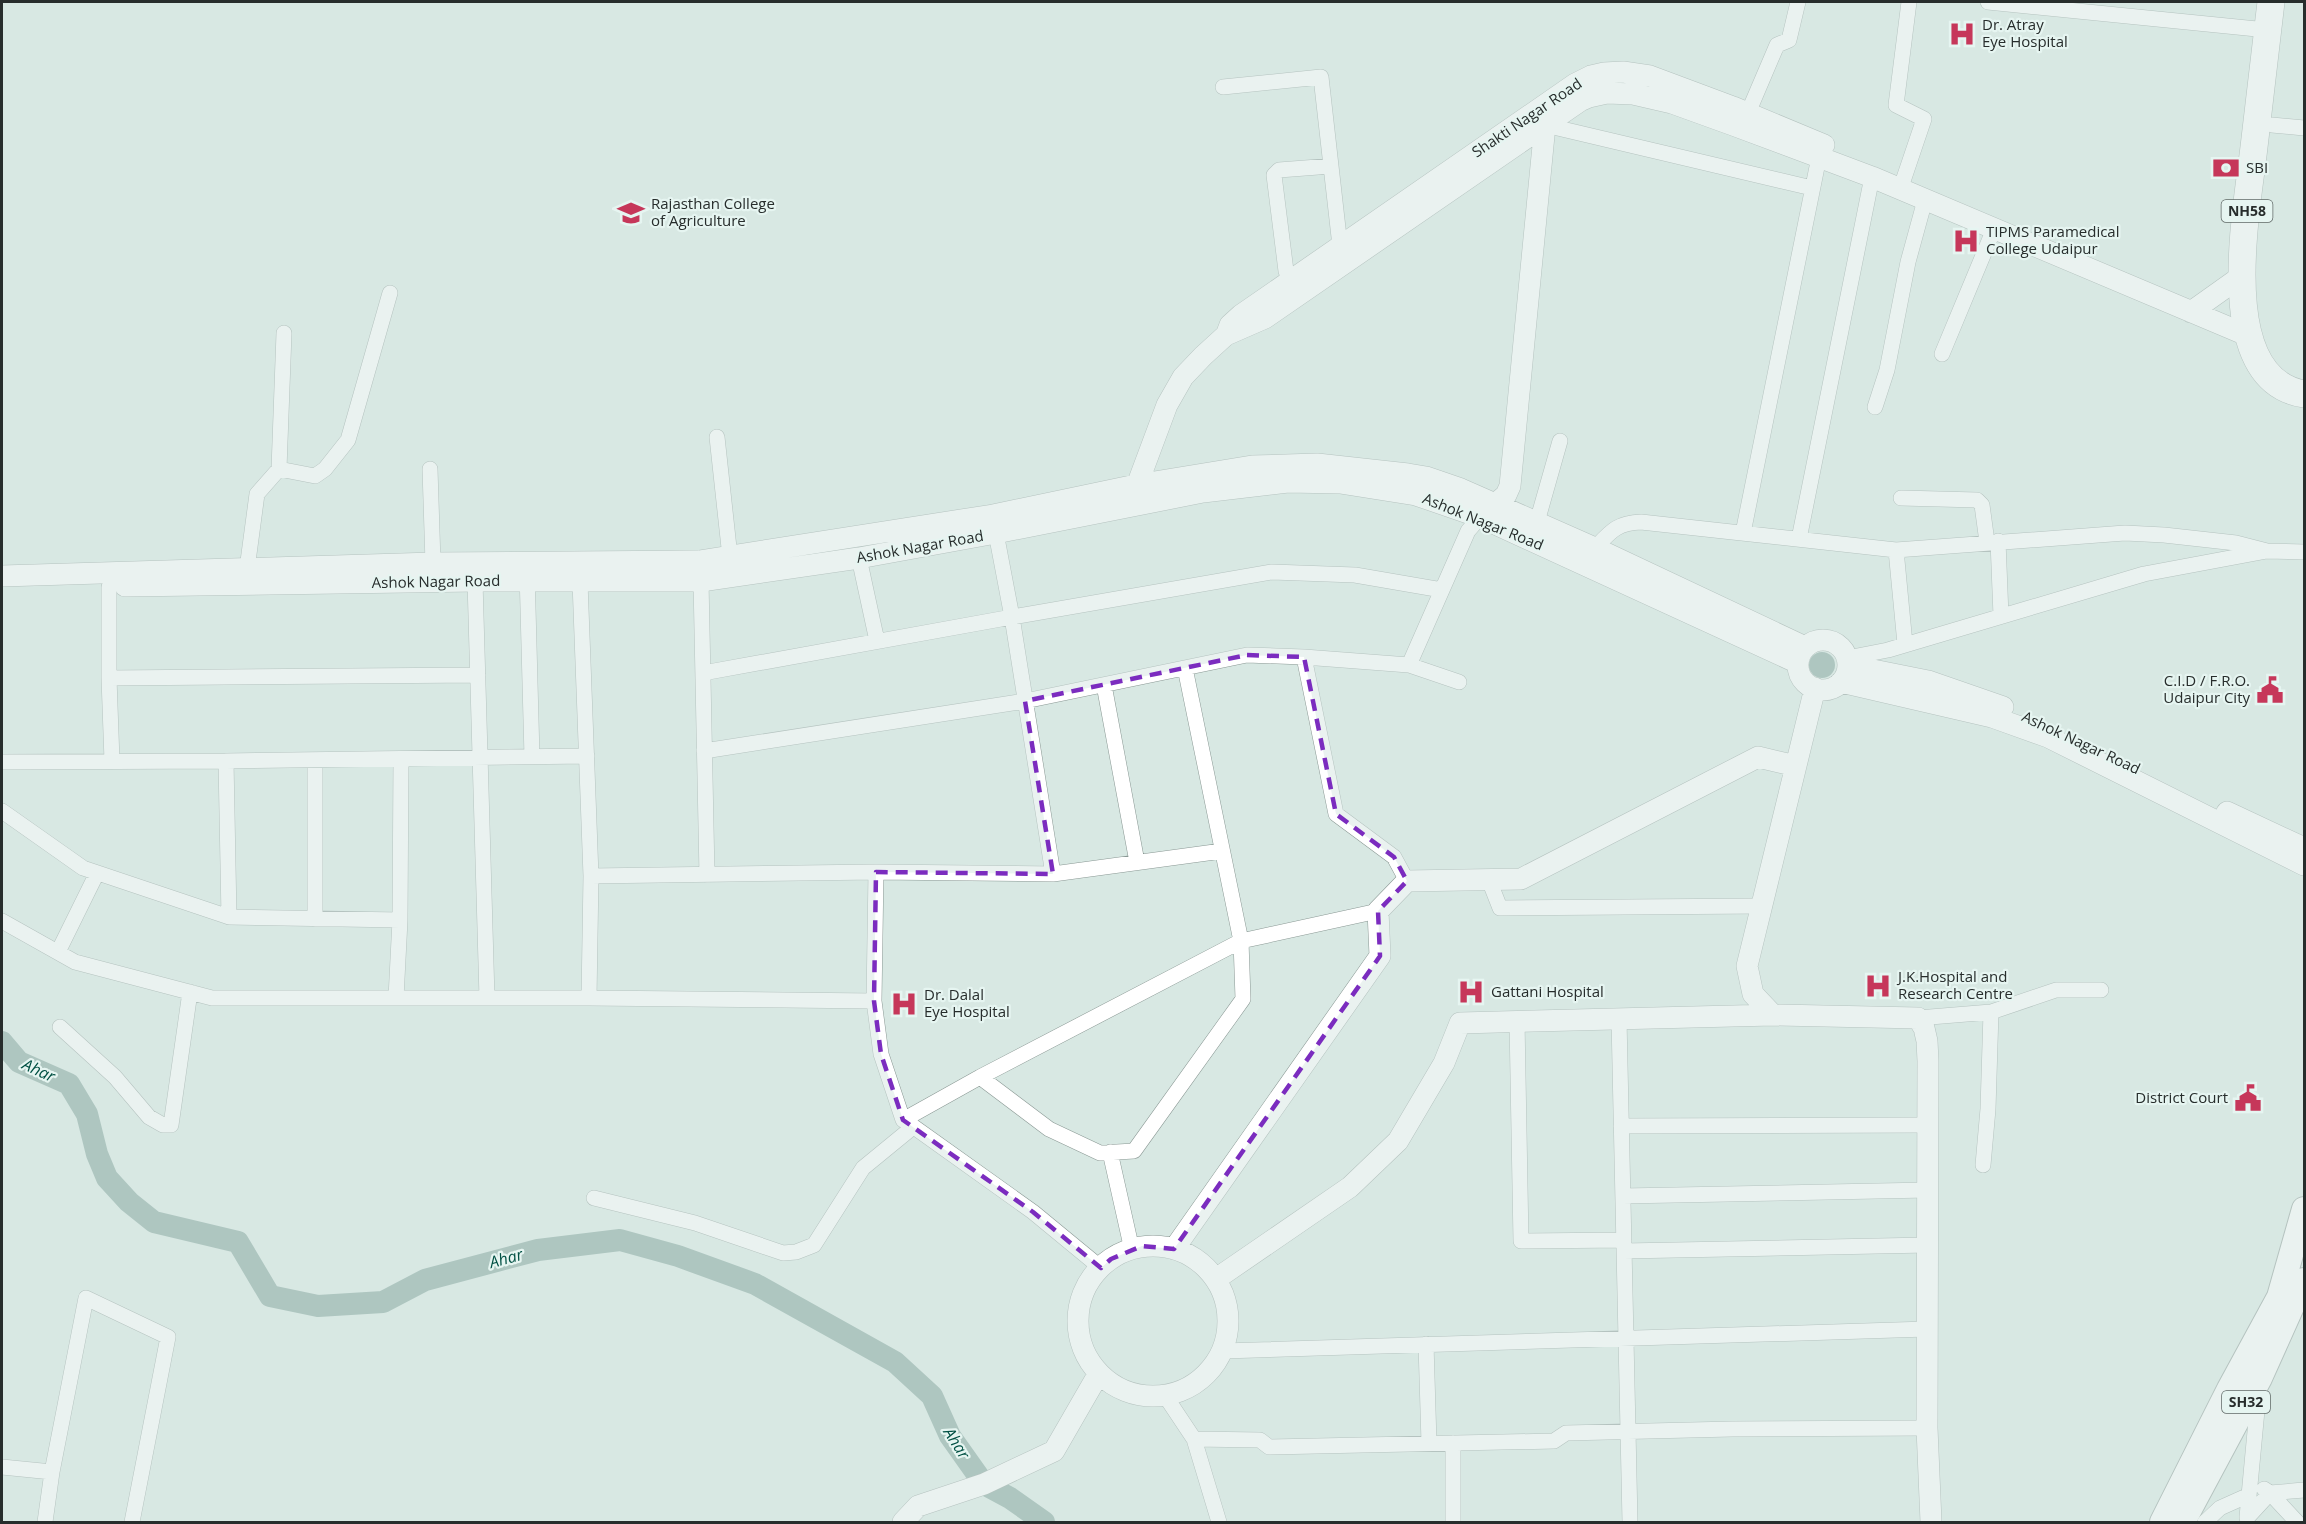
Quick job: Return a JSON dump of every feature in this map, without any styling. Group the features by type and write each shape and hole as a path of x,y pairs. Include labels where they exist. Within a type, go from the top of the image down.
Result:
{"highway":[{"name":"NH58","path":"2271,2 2245,232 2244,302 2249,336 2260,365 2266,373 2285,388 2304,394"},
{"name":"NH58","path":"2285,2 2258,256 2260,312 2265,337 2274,356 2288,370 2304,377"}],"main road":[{"path":"2162,1522 2252,1369 2278,1297 2304,1209"},
{"name":"SH32","path":"2183,1522 2252,1369 2304,1280"}],"street":[{"path":"1748,113 1776,45 1789,40 1798,2"},
{"path":"1897,189 1924,119 1896,105 1909,2"},
{"path":"1988,2 2267,30"},
{"name":"Shakti Nagar Road","path":"1295,287 1537,124 1583,79 1596,74 1623,72 1650,76 1748,113 1876,167 1897,189"},
{"path":"1223,87 1321,77 1340,246"},
{"name":"Shakti Nagar Road","path":"1133,496 1167,405 1176,389 1192,367 1226,335 1265,318 1340,246 1537,124 1589,97 1608,93 1633,94 1682,107 1872,177 2249,336"},
{"path":"1409,665 1468,531 1508,492 1510,486 1541,169 1537,124 1812,188"},
{"path":"2272,125 2304,128"},
{"path":"1743,533 1819,157"},
{"path":"1295,287 1285,267 1274,175 1279,170 1331,166"},
{"path":"1799,539 1872,177"},
{"path":"1875,407 1887,370 1908,262 1925,200"},
{"path":"1942,354 1994,230"},
{"path":"2191,312 2243,274"},
{"path":"279,469 315,476 325,469 348,440 390,293"},
{"path":"247,569 257,494 279,469 284,333"},
{"path":"717,437 730,557"},
{"path":"1537,522 1560,441"},
{"path":"2,576 433,563 527,572 699,561 993,515 1133,496 1252,466 1317,464 1426,477 1496,503 1595,548 1801,655"},
{"path":"430,470 433,563"},
{"name":"Ashok Nagar Road","path":"2,590 475,581 527,572 580,582 701,580 859,558 996,533 1133,496 1250,485 1313,482 1363,485 1433,499 1801,655"},
{"path":"1901,498 1977,500 1980,502 1992,542 2001,616"},
{"path":"1595,548 1613,528 1628,522 1641,522 1896,550 2125,533 2236,543 2267,551"},
{"path":"996,533 1012,617 1053,874"},
{"path":"1896,550 1905,644"},
{"path":"1845,668 1843,651 1829,641 1821,640 1801,655 1798,669 1804,681 1815,688 1833,687 1845,668 1905,644 2144,574 2267,551 2304,552"},
{"path":"859,558 877,641"},
{"path":"527,572 531,757"},
{"path":"703,673 1272,572 1354,575 1442,590"},
{"path":"701,580 707,875"},
{"path":"475,581 487,998"},
{"path":"580,582 591,876 589,998"},
{"path":"109,587 112,761"},
{"path":"704,751 1025,701 1247,655 1409,665 1460,682"},
{"path":"1304,657 1336,814 1394,857 1407,881"},
{"path":"980,1077 1049,1129 1100,1153 1134,1151 1243,999 1241,941 1185,668"},
{"path":"1845,668 2048,737 2304,866"},
{"name":"Ashok Nagar Road","path":"1845,668 1928,681 2032,718 2199,800 2304,848"},
{"path":"109,678 478,675"},
{"path":"1104,685 1137,862"},
{"path":"1773,1015 1753,994 1748,966 1815,688"},
{"path":"2,762 315,761 587,756"},
{"path":"594,1198 695,1223 783,1253 796,1252 814,1245 863,1168 908,1124 980,1077 1241,941 1378,911 1407,881 1521,879 1758,757 1796,766"},
{"path":"396,998 400,920 401,760"},
{"path":"226,761 229,917"},
{"path":"315,761 315,919"},
{"path":"2,811 83,868 229,917 400,920"},
{"path":"591,876 876,872 1053,874 1222,851"},
{"path":"876,872 874,1001 881,1054 908,1124 1033,1212 1101,1268"},
{"path":"58,952 97,873"},
{"path":"1489,880 1500,908 1762,906"},
{"path":"1174,1249 1380,956 1378,911"},
{"path":"2,921 75,962 212,998 874,1001"},
{"path":"1216,1279 1350,1187 1398,1141 1444,1063 1460,1023 1773,1015 1918,1018 1991,1012 2056,990 2100,990"},
{"path":"60,1027 115,1077 149,1117 163,1125 171,1125 189,992"},
{"path":"1983,1165 1988,1109 1991,1012"},
{"path":"1918,1018 1924,1028 1927,1041 1927,1428 1931,1522"},
{"path":"1619,1019 1630,1522"},
{"path":"1517,1021 1521,1241 1624,1245 1928,1245"},
{"path":"1621,1126 1927,1125"},
{"path":"1110,1152 1132,1250"},
{"path":"1623,1196 1928,1190"},
{"path":"1142,1246 1168,1247 1193,1257 1216,1279 1227,1303 1229,1325 1223,1351 1200,1380 1177,1393 1137,1395 1112,1384 1099,1373 1084,1352 1078,1322 1082,1296 1092,1277 1101,1268 1111,1259 1132,1250 1142,1246"},
{"path":"45,1522 52,1472 86,1298 168,1337 132,1522"},
{"path":"1223,1351 1927,1329"},
{"path":"1426,1344 1429,1443"},
{"path":"2247,1520 2250,1488 2252,1369"},
{"path":"903,1522 918,1506 984,1484 1054,1451 1099,1373"},
{"path":"1164,1395 1194,1439 1219,1522"},
{"path":"1194,1439 1260,1440 1269,1447 1554,1441 1566,1433 1927,1428"},
{"path":"1453,1443 1453,1522"},
{"path":"2,1467 52,1472"},
{"path":"2205,1522 2220,1508 2250,1488 2270,1493 2304,1490"},
{"path":"2247,1520 2270,1493"},
{"path":"2270,1493 2297,1522"}],"highlighted area":[{"path":"1247,655 1304,657 1336,814 1394,857 1407,881 1378,911 1380,956 1174,1249 1142,1246 1111,1259 1101,1268 1033,1212 903,1120 881,1054 874,1001 876,872 1053,874 1025,701"}],"shaded area":[{"path":"1822,652 1831,656 1835,665 1831,674 1822,678 1813,674 1809,665 1813,656"}],"waterway":[{"name":"Ahar","path":"2,1042 19,1062 69,1084 87,1114 97,1154 107,1178 129,1202 154,1222 238,1242 270,1296 318,1306 383,1302 425,1280 538,1250 620,1240 678,1256 755,1284 895,1362 932,1396 950,1436 984,1484 1010,1498 1044,1522"}],"place":[{"name":"Dr. Atray Eye Hospital","path":"1962,34"},
{"name":"SBI","path":"2226,168"},
{"name":"Rajasthan College of Agriculture","path":"631,213"},
{"name":"TIPMS Paramedical College Udaipur","path":"1966,241"},
{"name":"C.I.D / F.R.O. Udaipur City","path":"2270,690"},
{"name":"J.K.Hospital and Research Centre","path":"1878,986"},
{"name":"Gattani Hospital","path":"1471,992"},
{"name":"Dr. Dalal Eye Hospital","path":"904,1004"},
{"name":"District Court","path":"2248,1098"}]}
